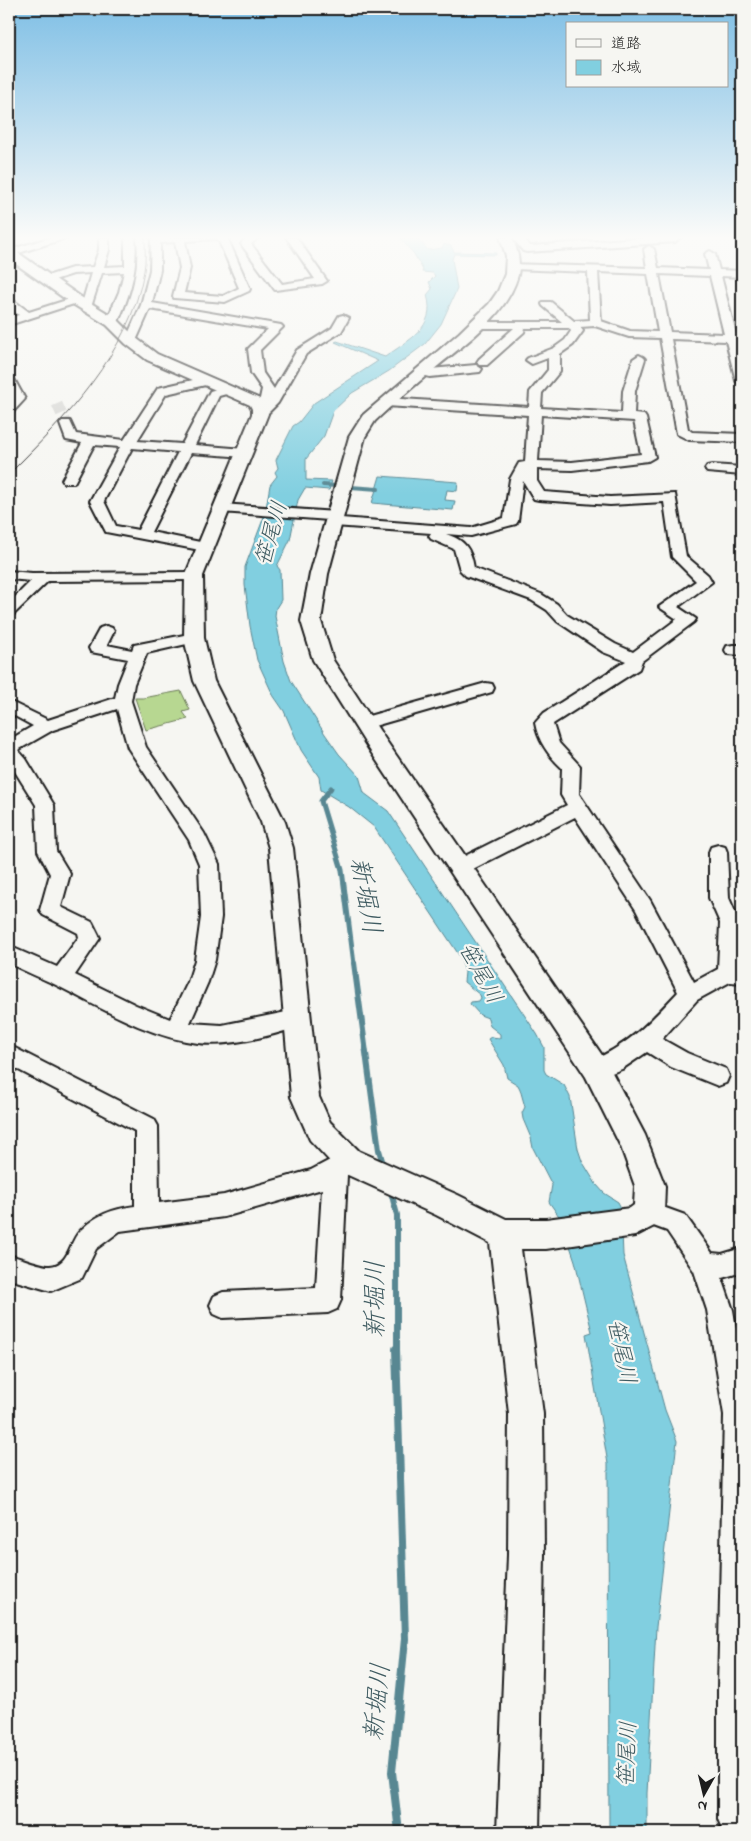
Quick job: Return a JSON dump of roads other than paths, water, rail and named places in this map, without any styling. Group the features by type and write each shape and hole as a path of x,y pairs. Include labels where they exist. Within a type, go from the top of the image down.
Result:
{"street":[{"path":"113,323 131,341 152,357 255,402 262,411"},
{"path":"131,341 139,323"},
{"path":"253,323 277,327 254,349 257,373 268,389 262,411 226,508 205,547 194,576 194,638 204,682 273,822 281,848 305,1097 320,1131 342,1165 447,1205 504,1234 546,1234 642,1218 676,1223 705,1265 720,1310 738,1415 734,1688 735,1818"},
{"path":"262,411 274,400 301,352 337,330 341,323"},
{"path":"532,360 554,353 566,346 577,331 569,323"},
{"path":"642,1218 650,1186 635,1144 596,1068 323,660 311,621 330,518 357,437 369,418 386,402 477,325 573,325 596,323 629,334 737,337"},
{"path":"663,323 682,431 689,436 742,438"},
{"path":"732,323 737,337 742,381"},
{"path":"422,371 430,373 480,366 520,330 519,325"},
{"path":"554,353 554,371 536,392 530,480 539,496 610,501 670,497 679,557 703,578 704,582 666,608 688,619 635,659 633,665 550,717 544,723 545,733 562,759 571,766 570,795 643,905 690,994"},
{"path":"628,417 629,391 639,359"},
{"path":"9,380 19,399 9,410"},
{"path":"205,547 111,529 98,501 128,444 162,391 206,381"},
{"path":"142,535 214,394 226,390"},
{"path":"226,508 471,532 511,521 517,479 524,466 572,466 648,457 640,418 386,402"},
{"path":"66,424 71,437 90,441 245,453"},
{"path":"69,480 90,441"},
{"path":"712,470 742,471"},
{"path":"430,529 433,534 454,541 461,546 465,552 466,570 536,597 552,607 562,618 609,648 635,659"},
{"path":"9,575 44,577 194,576"},
{"path":"9,611 44,577"},
{"path":"106,631 97,648 136,656"},
{"path":"176,1030 198,982 205,960 212,917 209,864 198,838 137,748 123,702 126,684 140,649 194,638"},
{"path":"364,723 486,688"},
{"path":"9,746 47,726 123,702"},
{"path":"9,706 47,726"},
{"path":"9,751 20,762 45,805 47,850 60,874 50,910 85,928 90,938 61,978"},
{"path":"460,867 566,812 580,809"},
{"path":"596,1068 614,1062 646,1040 690,994 735,974 730,923 719,898 718,852"},
{"path":"11,959 61,978 103,1000 176,1030 200,1034 243,1031 296,1019"},
{"path":"646,1040 679,1060 718,1076"},
{"path":"9,1054 146,1126 147,1216"},
{"path":"9,1267 51,1279 73,1268 88,1241 115,1220 224,1206 316,1180 342,1165"},
{"path":"223,1305 328,1300 342,1165"},
{"path":"504,1234 526,1414 526,1555 518,1832"},
{"path":"705,1265 722,1266 742,1260"}],"water":[{"name":"笹尾川","path":"425,323 441,323 425,344 389,371 352,393 333,411 324,436 306,459 306,480 332,481 329,490 305,488 298,500 290,540 277,566 280,570 281,600 276,608 275,616 284,661 291,681 339,754 359,776 364,793 388,811 537,1034 544,1047 544,1070 546,1074 564,1085 570,1097 578,1149 582,1161 596,1184 604,1193 618,1202 621,1208 623,1255 665,1410 677,1441 656,1627 647,1793 647,1832 609,1832 608,1464 586,1334 592,1332 575,1261 561,1219 549,1202 552,1185 533,1148 523,1119 522,1113 525,1107 520,1089 518,1085 507,1078 504,1065 488,1039 491,1037 500,1038 500,1034 490,1026 488,1018 480,1015 470,1004 471,1002 479,1001 481,998 464,982 465,972 461,958 374,827 349,807 321,790 319,777 301,750 284,711 273,695 257,660 250,626 245,585 245,567 265,514 270,485 277,476 275,472 278,468 276,460 293,426 299,422 314,403 378,361 335,342 337,341 385,357 411,339"},
{"path":"380,476 458,482 457,491 447,490 445,500 455,501 453,510 372,503"}],"waterway":[{"path":"323,485 378,489"},
{"name":"新堀川","path":"331,788 321,801 342,870 354,964"},
{"name":"新堀川","path":"354,963 379,1150 384,1167"},
{"name":"新堀川","path":"390,1188 397,1215 397,1350"},
{"name":"新堀川","path":"396,1349 405,1639 392,1772 399,1832"}],"tunnel":[{"path":"57,404 66,424"}],"tram line":[{"path":"9,474 73,407 110,356 127,323"}]}
